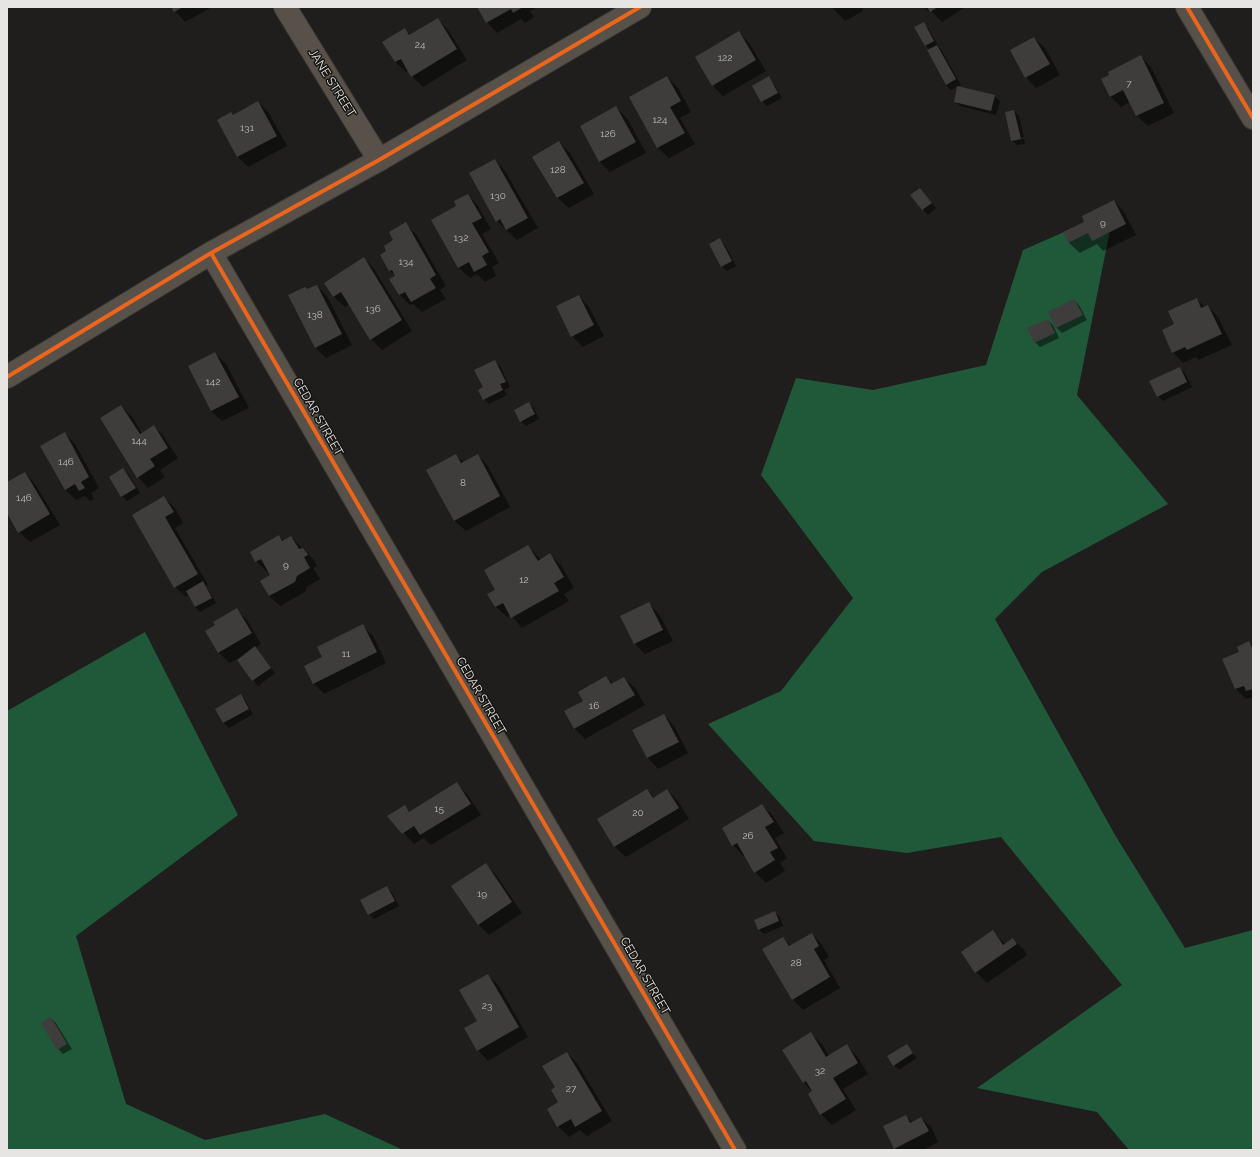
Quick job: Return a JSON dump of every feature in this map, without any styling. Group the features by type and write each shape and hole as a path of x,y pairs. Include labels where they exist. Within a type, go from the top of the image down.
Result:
{"street":[{"name":"JANE STREET","path":"285,7 379,160"},
{"path":"1187,7 1253,118"},
{"path":"7,377 211,253 379,160 629,10"},
{"name":"CEDAR STREET","path":"211,253 735,1150"}],"green space":[{"path":"1114,210 1077,395 1168,504 1042,572 995,619 1115,835 1185,948 1253,930 1253,1150 1129,1150 1097,1112 977,1088 1122,985 1001,837 907,853 814,841 708,724 781,691 853,598 761,475 796,378 873,390 986,365 1023,250"},
{"path":"145,632 238,815 76,936 126,1104 205,1140 325,1114 403,1150 7,1150 7,711"}],"building":[{"path":"171,7 183,7 174,12"},
{"path":"477,7 523,7 513,13 511,9 486,23"},
{"path":"927,7 938,7 930,12"},
{"path":"438,18 457,49 411,77 401,59 395,62 382,42 405,28 409,35"},
{"path":"924,22 934,41 925,46 914,27"},
{"path":"739,31 756,60 712,86 695,57"},
{"path":"1034,37 1050,64 1025,78 1010,50"},
{"path":"937,45 956,79 946,85 927,50"},
{"path":"1141,55 1164,103 1136,116 1123,90 1110,97 1101,79 1109,75 1108,72"},
{"path":"667,76 681,101 670,107 685,133 657,148 629,97"},
{"path":"769,76 778,93 761,102 752,86"},
{"path":"957,86 995,95 991,111 954,102"},
{"path":"258,101 277,136 237,157 217,120 231,112 233,115"},
{"path":"616,106 636,142 599,162 580,126"},
{"path":"1014,110 1021,139 1011,141 1005,112"},
{"path":"559,141 584,183 557,198 532,157"},
{"path":"495,159 528,218 506,230 500,219 496,222 469,173"},
{"path":"920,188 932,203 922,210 910,195"},
{"path":"468,194 482,218 472,223 489,252 482,256 487,265 474,272 469,262 458,268 431,220 456,206 454,201"},
{"path":"1114,200 1126,224 1092,241 1088,233 1068,243 1063,232 1084,222 1082,216"},
{"path":"406,222 436,275 430,279 436,288 411,302 405,292 399,295 389,279 395,276 392,270 389,271 380,255 386,251 384,246 393,240 389,232"},
{"path":"720,238 732,261 721,267 709,244"},
{"path":"364,257 402,320 370,340 341,292 333,297 324,283"},
{"path":"317,285 342,334 315,348 288,295 305,287 307,289"},
{"path":"579,295 594,325 571,337 556,306"},
{"path":"1197,298 1201,308 1208,305 1222,334 1187,350 1185,347 1172,353 1162,330 1174,324 1168,311"},
{"path":"1074,299 1083,315 1056,328 1048,312"},
{"path":"1048,319 1055,333 1034,343 1027,328"},
{"path":"215,352 239,397 211,411 188,366"},
{"path":"495,360 506,382 500,384 503,390 483,400 478,390 483,387 474,370"},
{"path":"1180,367 1187,382 1157,397 1149,381"},
{"path":"529,402 535,414 520,422 514,410"},
{"path":"121,405 140,434 154,425 168,448 150,459 155,466 137,478 100,418"},
{"path":"65,432 89,477 81,482 85,488 79,491 75,484 65,490 40,446"},
{"path":"456,454 461,463 478,454 500,496 454,521 426,470"},
{"path":"123,468 136,488 121,497 109,477"},
{"path":"25,472 50,514 18,533 7,513 7,482"},
{"path":"164,496 174,512 165,517 198,574 174,588 132,515"},
{"path":"279,535 282,541 291,536 299,549 303,548 308,555 304,557 310,568 297,576 295,582 269,596 260,581 270,575 261,559 255,562 250,552"},
{"path":"528,545 538,561 550,553 564,577 554,583 559,591 511,618 503,603 495,607 487,594 495,590 484,570"},
{"path":"203,581 212,598 195,607 186,591"},
{"path":"649,602 663,630 634,644 620,616"},
{"path":"237,608 252,633 218,653 205,631 215,625 213,622"},
{"path":"363,624 377,652 313,684 304,666 322,657 317,647"},
{"path":"1249,641 1253,650 1253,689 1246,691 1244,686 1235,689 1222,659 1239,652 1237,647"},
{"path":"255,646 271,668 252,681 237,660"},
{"path":"606,676 611,684 624,677 635,695 574,729 564,711 583,701 578,692"},
{"path":"241,694 249,709 223,723 215,709"},
{"path":"664,714 679,742 647,758 632,730"},
{"path":"457,782 471,804 420,835 414,826 402,834 387,816 405,805 409,812"},
{"path":"647,789 653,798 667,789 679,808 614,847 597,819"},
{"path":"762,804 774,822 765,827 778,848 770,852 775,860 754,873 737,843 732,846 722,828"},
{"path":"486,863 512,902 478,925 451,886"},
{"path":"387,886 395,901 368,915 360,900"},
{"path":"775,911 779,921 758,930 754,920"},
{"path":"993,930 1003,945 1013,938 1017,944 975,973 961,952"},
{"path":"812,933 819,946 814,949 830,977 792,1000 762,949 783,937 789,946"},
{"path":"488,974 519,1027 477,1051 464,1028 477,1021 459,990"},
{"path":"51,1017 67,1044 57,1050 41,1023"},
{"path":"811,1032 826,1057 847,1044 858,1063 833,1078 846,1099 820,1115 808,1094 812,1091 806,1081 803,1083 782,1050"},
{"path":"907,1044 913,1053 893,1066 887,1056"},
{"path":"567,1052 602,1111 575,1127 571,1119 557,1127 547,1109 558,1102 551,1090 555,1087 542,1066"},
{"path":"906,1115 910,1123 921,1117 929,1131 894,1149 883,1126"}],"cycle path":[{"path":"7,377 211,253 379,160 640,7"},
{"path":"1187,7 1253,118"},
{"path":"211,253 735,1150"}]}
